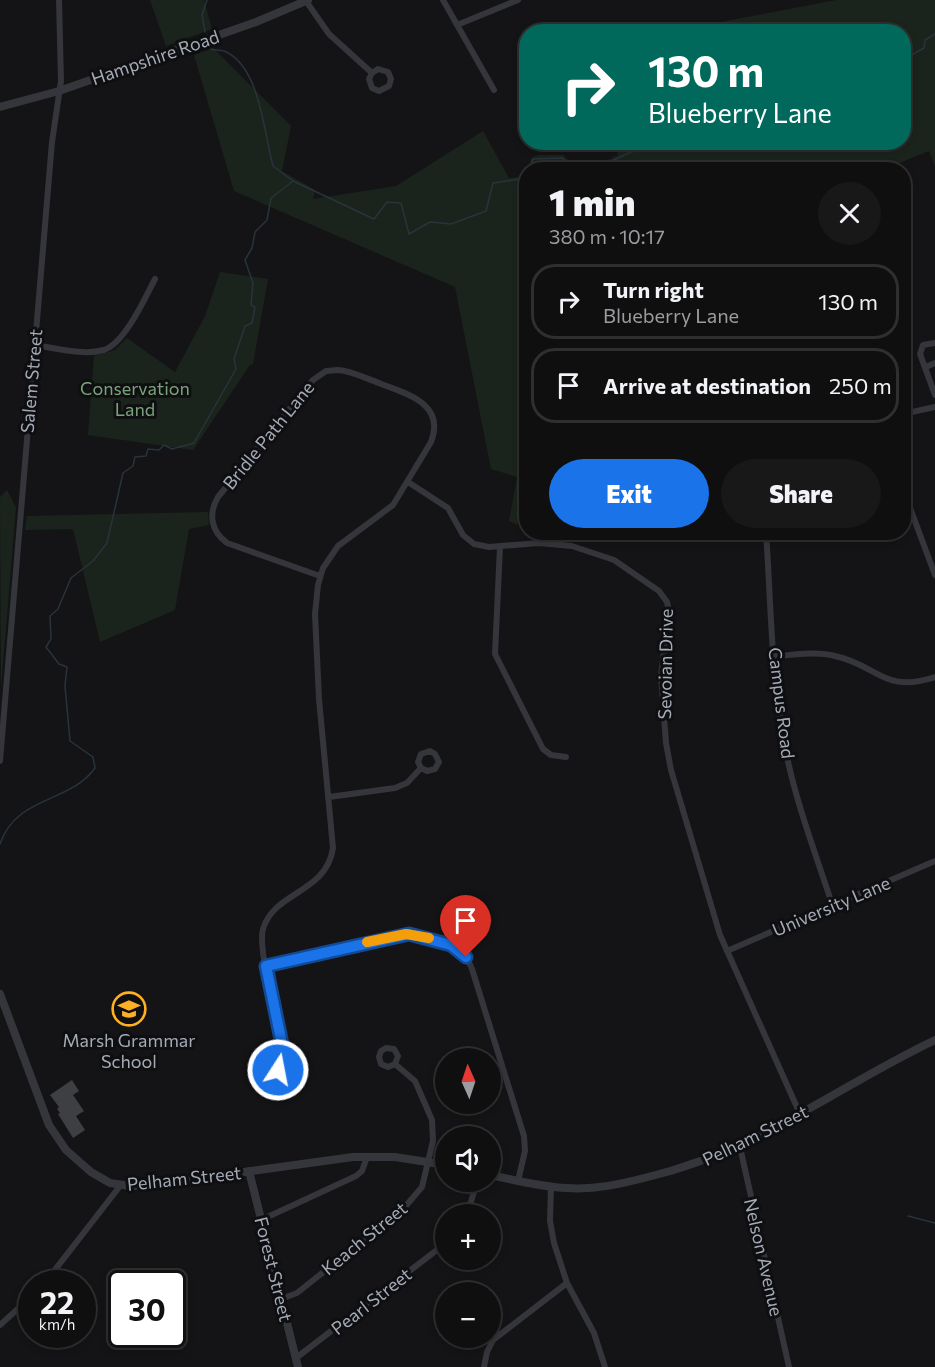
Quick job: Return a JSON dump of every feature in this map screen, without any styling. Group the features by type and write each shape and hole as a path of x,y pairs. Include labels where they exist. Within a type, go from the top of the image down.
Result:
{"street":[{"name":"Salem Street","path":"0,761 34,345 59,91 62,49 59,0"},
{"path":"443,0 494,90"},
{"path":"457,25 518,0"},
{"name":"Hampshire Road","path":"0,107 59,91 256,22 307,1"},
{"path":"307,1 329,34 372,73"},
{"path":"34,345 90,351 110,347 134,318 155,279"},
{"path":"935,343 928,342 920,349 935,395"},
{"path":"926,367 935,363"},
{"name":"Bridle Path Lane","path":"285,1059 262,935 269,917 277,908 318,879 328,865 333,843 318,667 316,605 320,576 338,546 351,534 388,510 408,482 434,432 433,418 425,405 413,397 345,371 330,370 316,377 218,497 212,517 216,532 227,543 320,576"},
{"path":"911,412 935,407"},
{"name":"Sevoian Drive","path":"408,482 448,508 463,535 470,542 482,547 550,543 594,552 631,570 655,587 665,598 669,616 662,676 668,755 715,921 800,1114"},
{"path":"911,510 935,575"},
{"name":"Campus Road","path":"767,540 780,716 785,748 795,791 832,904"},
{"path":"500,547 494,640 496,658 543,749 551,755 566,758"},
{"path":"775,656 810,654 836,656 895,682 910,683 935,677"},
{"path":"329,797 395,788 407,783 421,768"},
{"name":"University Lane","path":"727,951 935,861"},
{"path":"266,966 403,934 420,935 458,949 466,957 472,969 524,1136 525,1151 518,1181"},
{"name":"Pelham Street","path":"0,994 53,1131 66,1150 92,1172 120,1186 140,1186 367,1157 395,1157 435,1163"},
{"path":"933,1041 935,1051"},
{"name":"Pelham Street","path":"501,1177 580,1189 618,1185 685,1168 740,1147 933,1041"},
{"name":"Keach Street","path":"281,1299 297,1293 404,1208 422,1187 434,1131 431,1115 415,1082 395,1064"},
{"name":"Nelson Avenue","path":"740,1147 789,1367"},
{"path":"261,1220 356,1176 362,1171 367,1157"},
{"name":"Forest Street","path":"249,1171 298,1367"},
{"path":"55,1270 120,1186"},
{"path":"551,1186 552,1234 567,1283 594,1333 605,1367"},
{"name":"Pearl Street","path":"296,1358 435,1251"},
{"path":"484,1367 487,1352 493,1340 567,1283"},
{"path":"0,1325 18,1309"}],"green space":[{"path":"150,0 204,0 212,29 166,46"},
{"path":"836,0 935,0 935,166 929,151 902,162 603,162 618,155 617,150 911,150 911,24 711,24"},
{"path":"213,48 291,126 282,171 315,190 313,199 396,186 483,131 509,178 519,177 519,516 517,525 509,521 517,477 491,469 455,287 234,191 194,55"},
{"path":"539,155 563,155 570,162 530,162 531,158"},
{"name":"Conservation Land","path":"220,272 268,279 253,364 250,365 193,450 88,435 94,356 115,350 127,338 175,372 205,316"},
{"path":"7,490 16,507 1,688 0,497"},
{"path":"208,512 209,525 189,529 175,610 100,642 73,529 25,530 27,516"}],"building":[{"path":"72,1080 79,1091 73,1095 84,1111 76,1116 85,1130 73,1138 58,1114 60,1113 57,1109 59,1107 50,1095"}],"waterway":[{"path":"205,32 202,15 207,0"},
{"path":"911,55 924,48 925,40 935,34"},
{"path":"209,45 210,49 224,51 236,59 246,70 259,102 273,166 293,181"},
{"path":"610,162 635,150"},
{"path":"532,162 533,159 562,158 566,162"},
{"path":"0,844 8,828 18,817 72,788 84,780 95,768 93,757 70,741 65,686 67,667 59,664 46,647 51,639 50,616 58,609 71,578 93,561 107,543 123,473 133,466 135,457 146,456 148,449 159,450 164,445 172,449 194,443 236,369 234,359 245,326 252,323 255,307 251,305 253,283 245,260 252,248 255,232 267,220 271,198 293,181 374,219 387,202 401,203 409,234 430,222 451,224 486,211 493,183 519,179"},
{"path":"908,1216 935,1223"}],"slow traffic":[{"path":"367,942 406,934 429,938"}],"place":[{"name":"Marsh Grammar School","path":"129,1009"}],"route":[{"path":"278,1070 279,1063 285,1059 266,966 403,934 420,935 451,945 466,957"}]}
